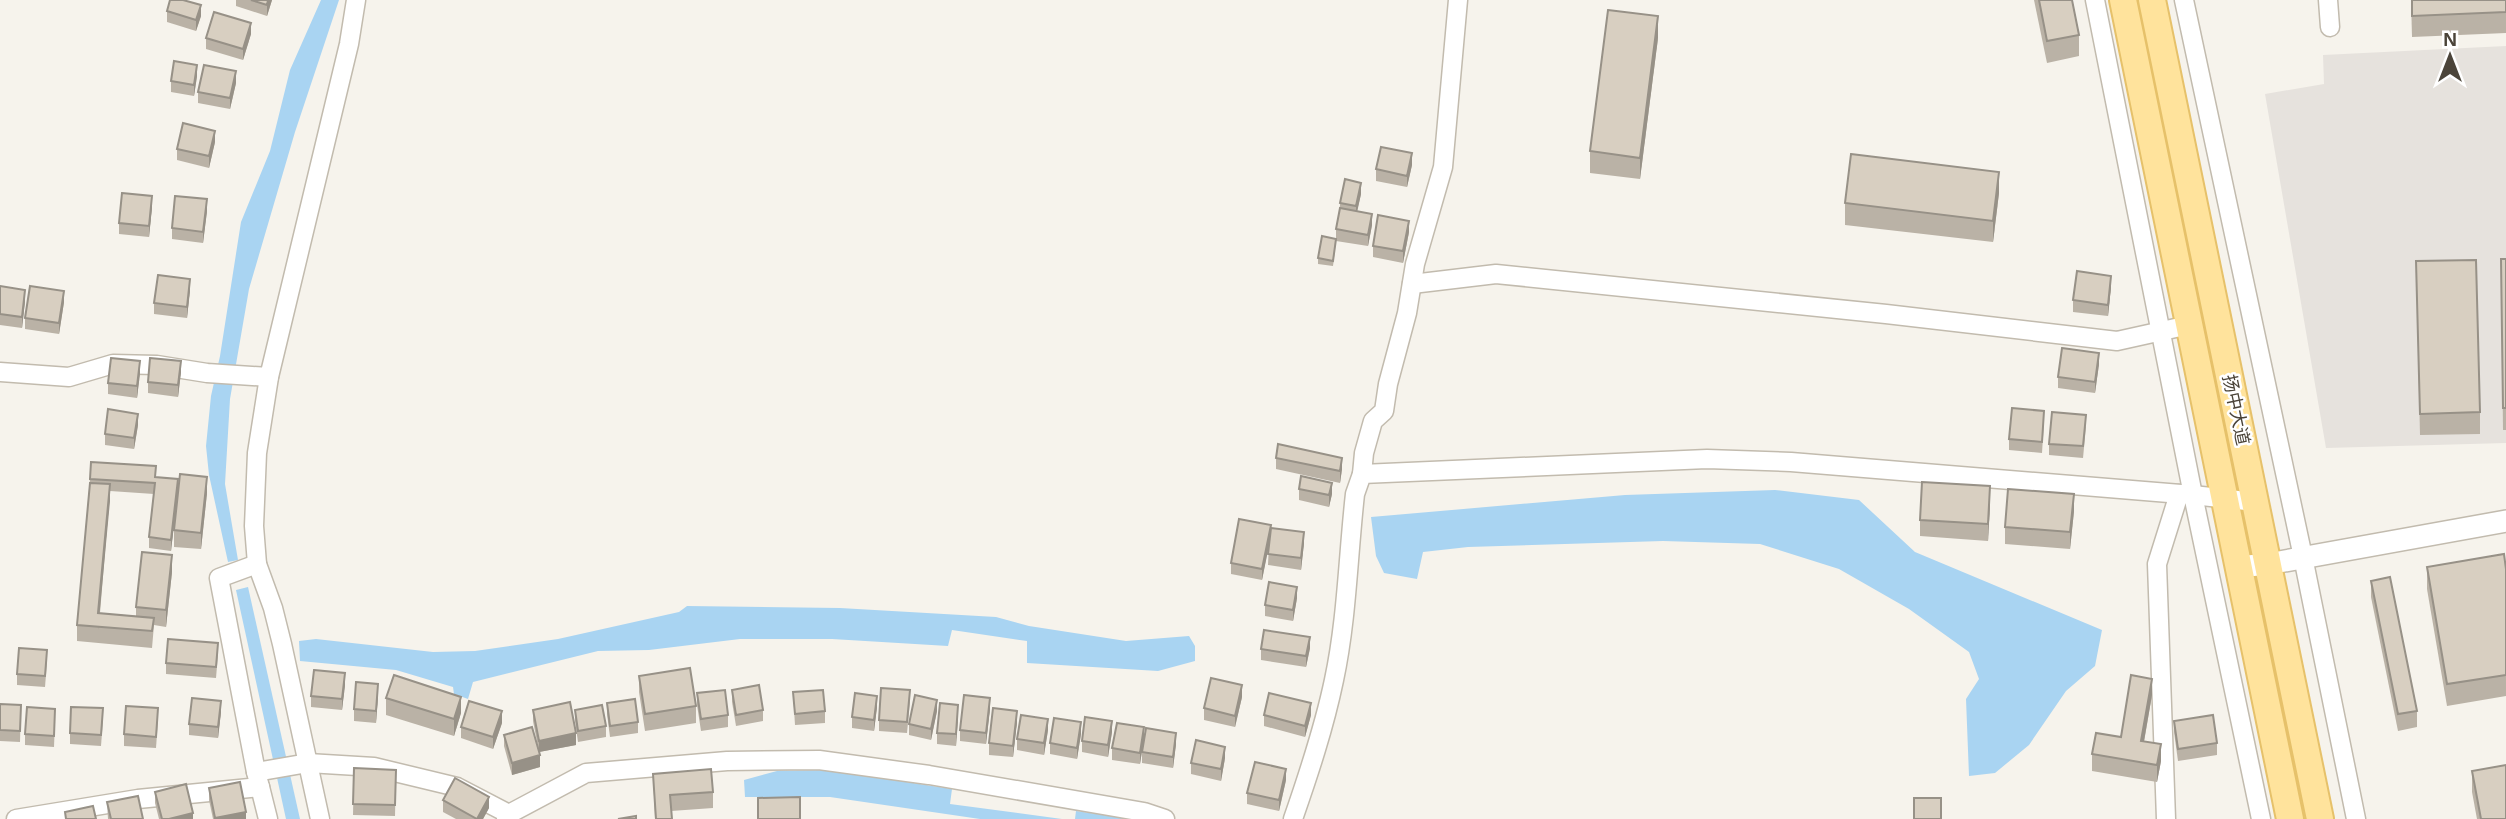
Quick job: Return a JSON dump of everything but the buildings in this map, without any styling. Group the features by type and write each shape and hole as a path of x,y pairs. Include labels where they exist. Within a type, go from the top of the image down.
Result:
{"main road":[{"name":"扬中大道","path":"2123,0 2288,810"},
{"name":"扬中大道","path":"2152,0 2318,807"},
{"path":"2288,810 2318,807"}],"street":[{"path":"320,819 303,764 282,644 273,608 257,564 254,526 257,453 269,377 349,44 356,0"},
{"path":"1293,819 1318,748 1334,679 1343,623 1355,494 1362,474 1364,453 1373,421 1384,411 1415,264 1443,167 1458,0"},
{"path":"2095,0 2162,331 2186,494 2261,819"},
{"path":"2183,0 2303,557 2356,819"},
{"path":"2328,0 2330,27"},
{"path":"1412,285 1496,274 2117,341 2189,325"},
{"path":"0,372 69,377 113,364 157,365 207,373 269,377"},
{"path":"1362,474 1707,459 1791,461 2255,502"},
{"path":"2166,819 2157,564 2186,494"},
{"path":"2238,567 2268,564 2506,521"},
{"path":"257,564 219,578 268,819"},
{"path":"16,819 261,777 303,764 374,766 457,787 508,816 586,774 727,761 819,760 969,782 1144,812 1165,819"},
{"path":"0,816 8,819"}],"shaded area":[{"path":"2506,46 2506,443 2326,448 2265,94 2324,84 2323,55"}],"water":[{"path":"321,0 339,0 295,132 249,289 230,399 225,484 238,560 228,562 209,475 206,446 211,396 241,222 270,151 290,70"},
{"path":"1775,490 1859,500 1915,552 2102,630 2095,666 2066,691 2029,745 1995,773 1969,776 1966,699 1979,679 1969,652 1909,609 1839,569 1760,544 1663,541 1468,547 1423,552 1417,579 1384,573 1376,556 1371,517 1625,495"},
{"path":"248,587 300,819 286,819 236,590"},
{"path":"687,606 840,608 996,617 1029,626 1126,641 1189,636 1195,646 1195,661 1158,671 1027,663 1027,641 952,630 948,646 832,639 740,639 649,650 598,651 473,682 468,699 454,694 453,687 396,670 300,661 299,641 316,639 433,652 475,651 558,639 679,612"},
{"path":"829,770 952,789 950,804 1062,819 980,819 830,797 745,797 744,780 777,771"},
{"path":"1076,811 1132,819 1075,819"}]}
